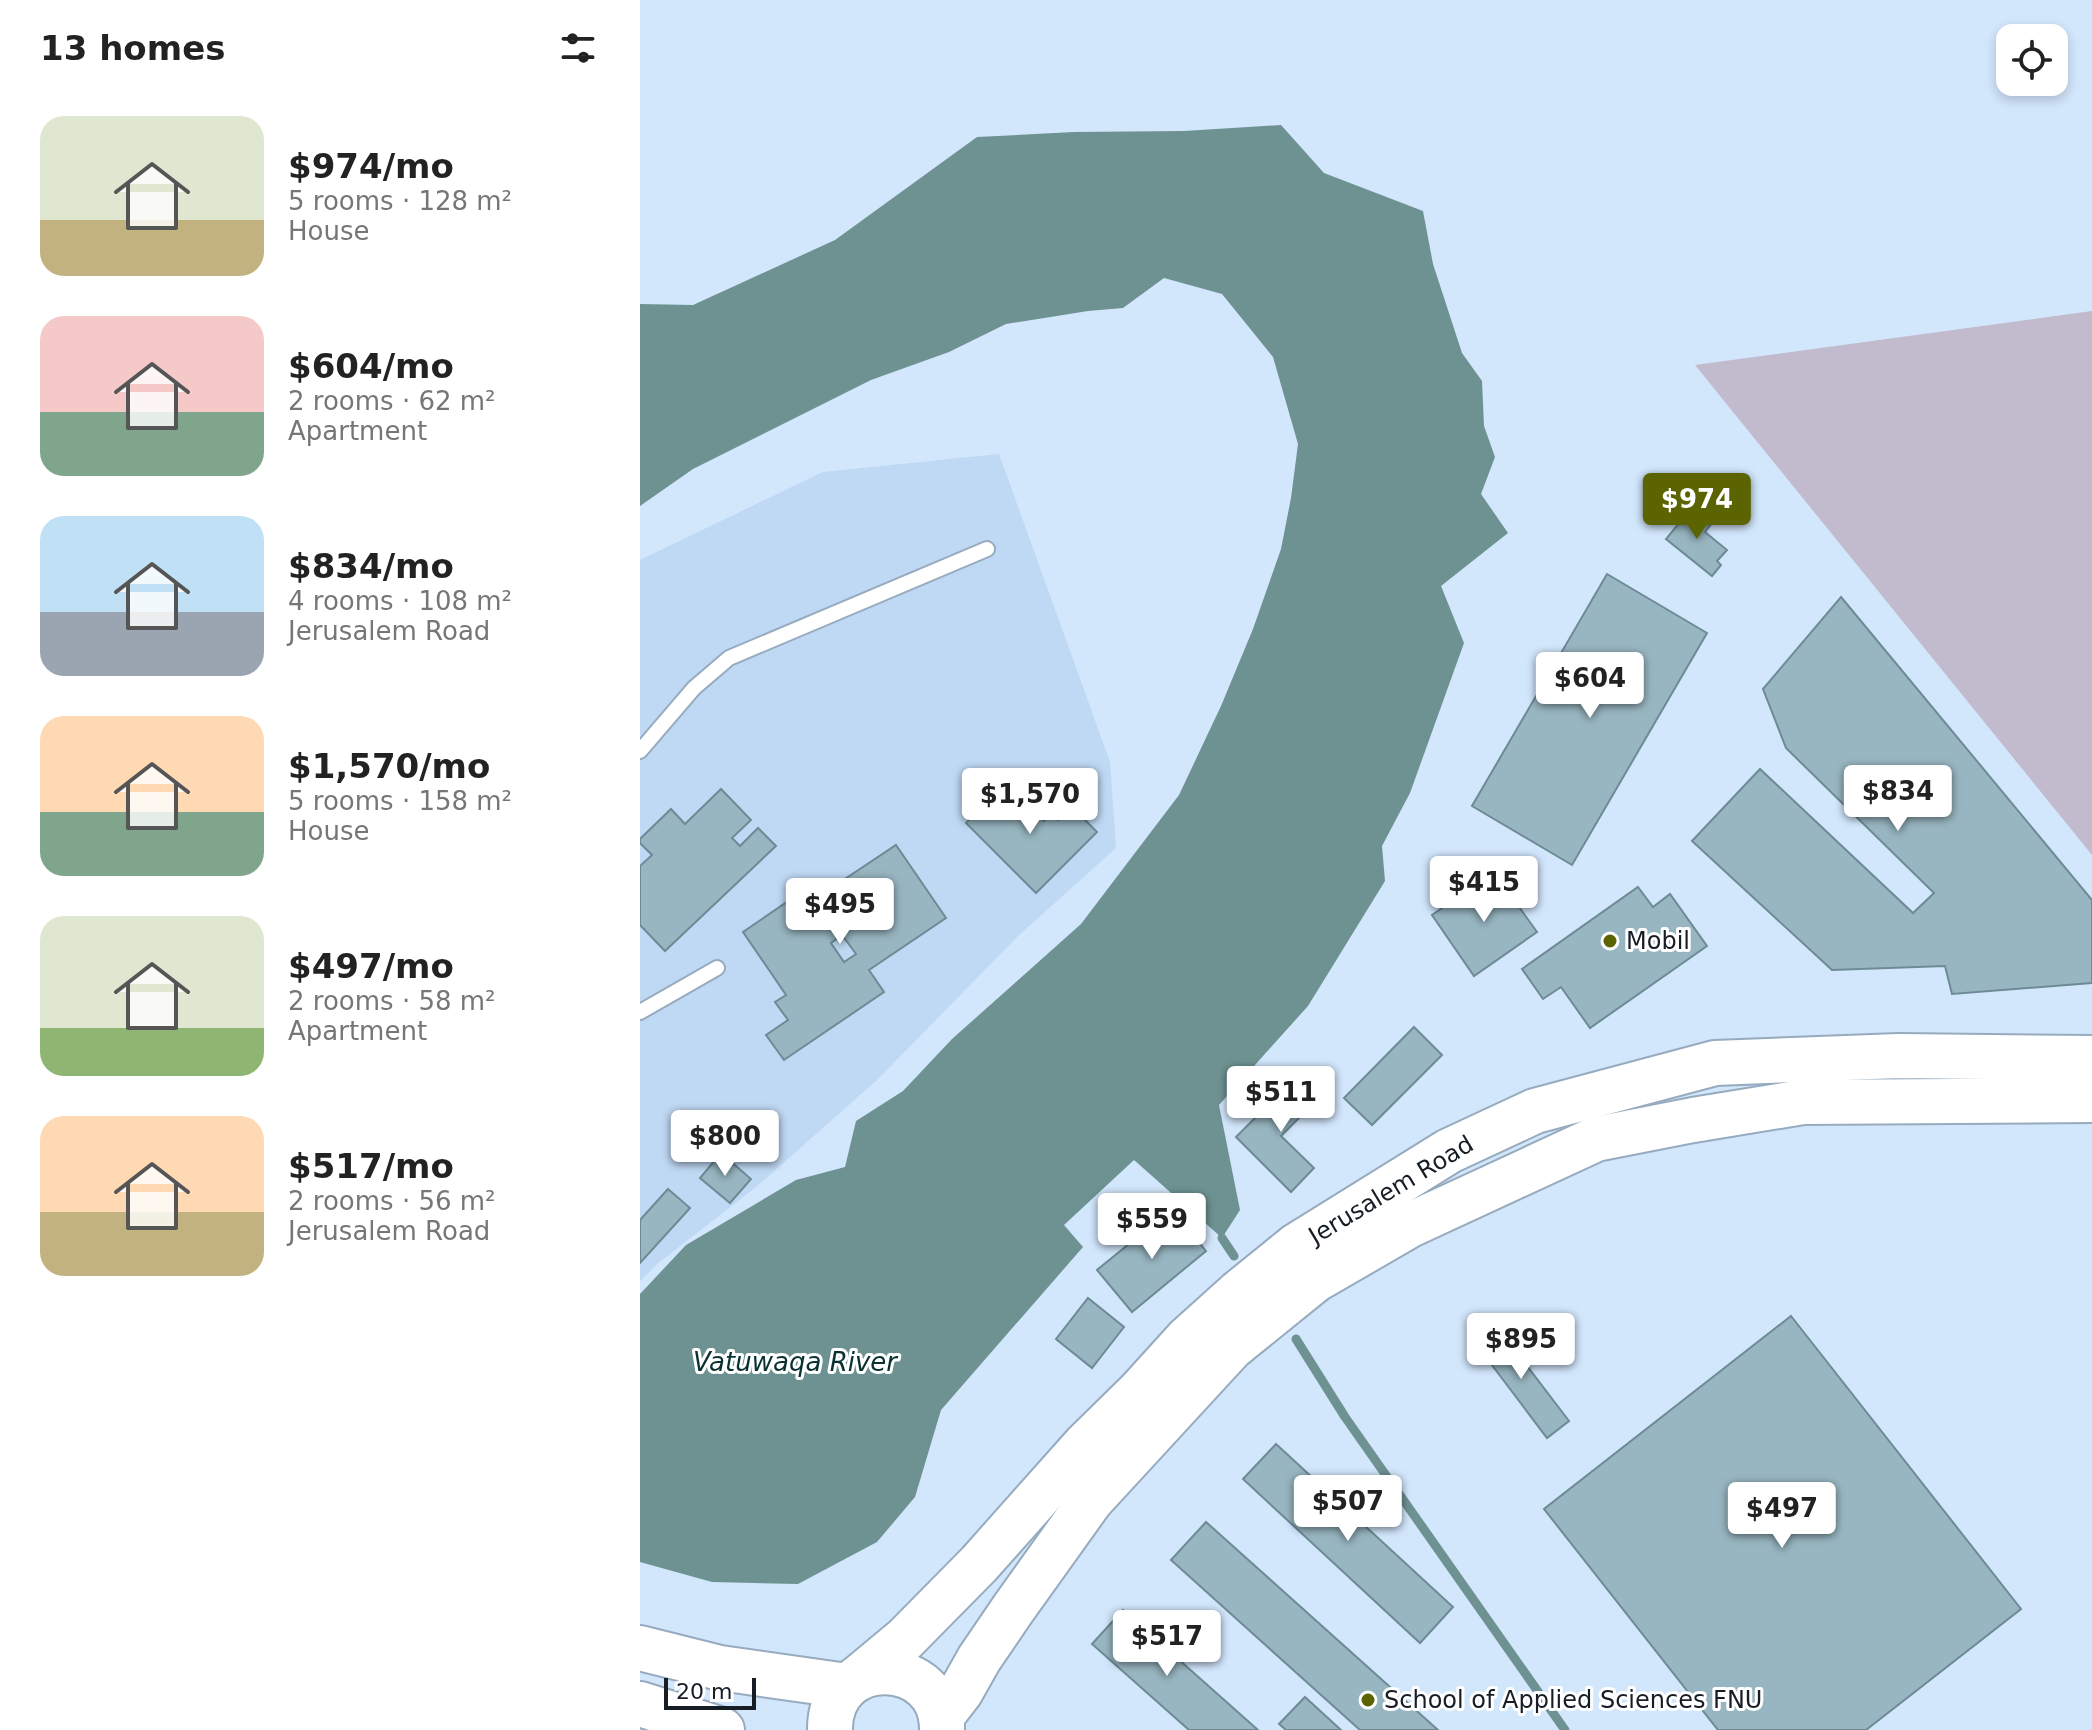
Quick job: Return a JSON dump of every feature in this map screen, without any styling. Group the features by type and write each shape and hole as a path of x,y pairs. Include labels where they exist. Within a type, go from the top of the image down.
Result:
{"main road":[{"name":"Jerusalem Road","path":"852,1682 905,1639 979,1564 1084,1446 1188,1338 1238,1293 1296,1246 1449,1151 1535,1111 1715,1063 1899,1056 2092,1058"},
{"name":"Jerusalem Road","path":"942,1723 979,1659 1091,1500 1231,1348 1315,1280 1410,1225 1596,1139 1693,1120 1803,1102 2092,1100"},
{"path":"640,1648 720,1668 852,1682"},
{"path":"830,1730 836,1700 852,1682 873,1672 891,1671 909,1676 923,1686 935,1699 942,1723"},
{"path":"640,1704 722,1730"}],"lane":[{"path":"640,751 694,688 729,658 987,549"},
{"path":"640,1012 717,968"}],"shaded area":[{"path":"2092,311 2092,855 1695,365"},
{"path":"999,454 1110,762 1116,848 1018,936 877,1080 756,1187 657,1264 640,1281 640,560 823,472"}],"water":[{"name":"Vatuwaqa River","path":"1281,125 1324,173 1423,211 1433,264 1462,353 1482,381 1484,426 1495,457 1481,494 1508,533 1441,586 1464,643 1410,793 1382,846 1385,881 1308,1006 1219,1105 1240,1210 1222,1238 1134,1160 1064,1225 1083,1247 941,1410 915,1497 877,1542 798,1584 712,1582 640,1562 640,1294 686,1245 796,1180 845,1167 856,1121 903,1091 952,1039 1081,924 1179,795 1221,706 1253,629 1281,549 1298,444 1273,357 1222,294 1164,278 1123,308 1006,324 949,352 871,380 693,469 640,506 640,304 693,305 835,240 977,137"}],"building":[{"path":"1693,506 1713,522 1705,532 1727,550 1717,561 1721,565 1712,576 1666,539"},
{"path":"1607,574 1707,633 1572,865 1472,806"},
{"path":"1841,597 2092,900 2092,983 1952,994 1945,966 1832,970 1692,841 1760,769 1913,913 1934,893 1786,748 1763,689"},
{"path":"1006,783 1044,821 1051,813 1058,820 1072,807 1097,832 1036,893 966,823"},
{"path":"721,789 751,820 732,838 740,846 758,828 776,846 665,951 640,925 640,866 652,855 640,839 671,809 685,824"},
{"path":"896,845 946,918 869,970 884,992 784,1060 766,1035 788,1020 775,1002 786,995 743,932 797,895 815,922 828,914 820,902 845,885 842,881","holes":["842,935 856,954 844,962 831,943"]},
{"path":"1494,872 1537,932 1474,976 1432,915"},
{"path":"1638,887 1653,907 1670,894 1707,946 1590,1028 1561,987 1543,999 1522,969"},
{"path":"1414,1027 1442,1055 1372,1125 1344,1098"},
{"path":"1298,1075 1320,1097 1281,1136 1314,1168 1291,1192 1236,1137"},
{"path":"721,1153 751,1179 730,1203 700,1178"},
{"path":"668,1189 690,1208 640,1263 640,1220"},
{"path":"1172,1209 1206,1251 1132,1312 1097,1270"},
{"path":"1088,1298 1124,1327 1092,1368 1056,1339"},
{"path":"1791,1316 2021,1609 1866,1730 1718,1730 1544,1509"},
{"path":"1495,1324 1569,1421 1547,1438 1473,1340"},
{"path":"1276,1444 1453,1607 1420,1643 1243,1479"},
{"path":"1206,1522 1438,1730 1360,1730 1171,1560"},
{"path":"1123,1610 1258,1730 1189,1730 1092,1644"},
{"path":"1305,1697 1341,1730 1286,1730 1279,1724"}],"waterway":[{"path":"1222,1238 1234,1256"},
{"path":"1296,1339 1345,1417 1565,1730"}],"place":[{"name":"Mobil","path":"1610,941"},
{"name":"School of Applied Sciences FNU","path":"1368,1700"}]}
